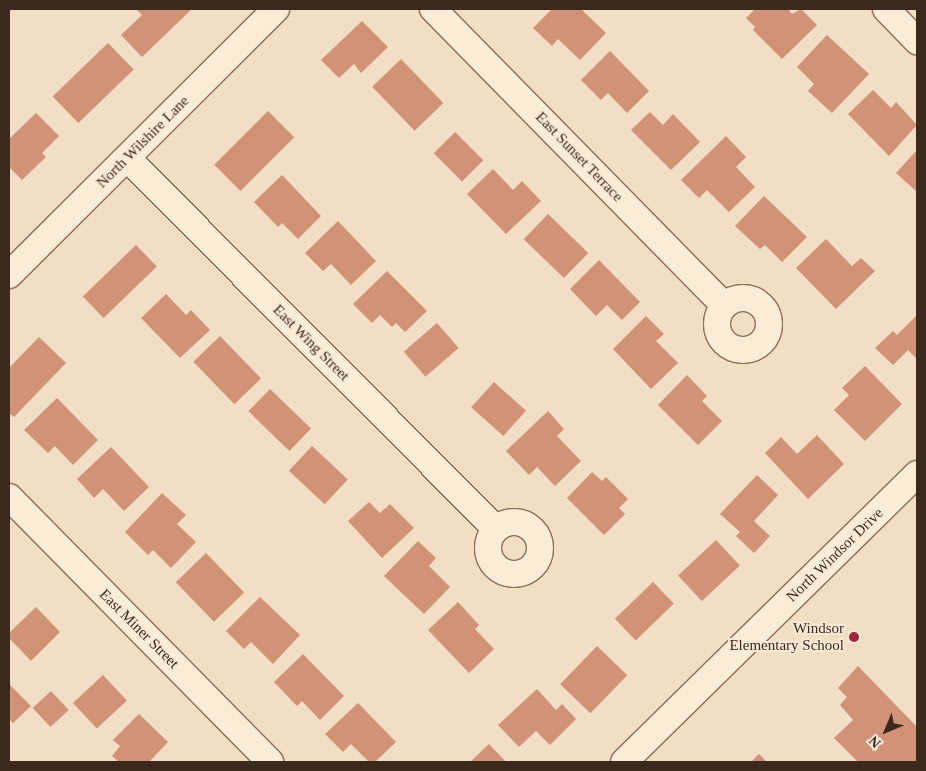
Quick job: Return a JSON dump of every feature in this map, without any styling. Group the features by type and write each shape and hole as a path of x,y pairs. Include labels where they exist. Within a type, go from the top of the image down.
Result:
{"street":[{"name":"North Wilshire Lane","path":"9,275 276,9"},
{"name":"East Sunset Terrace","path":"433,9 724,306"},
{"path":"886,9 917,41"},
{"name":"East Wing Street","path":"127,158 496,529"},
{"name":"North Windsor Drive","path":"624,762 917,474"},
{"name":"East Miner Street","path":"9,496 270,762"}],"building":[{"path":"136,9 192,9 142,57 121,35 142,15"},
{"path":"552,9 581,9 606,33 580,60 558,39 552,46 533,28"},
{"path":"755,9 788,9 792,14 801,9 817,25 782,59 753,30 755,27 746,18"},
{"path":"362,21 388,47 361,73 354,64 339,78 321,60"},
{"path":"827,35 869,74 832,113 808,91 814,84 797,67"},
{"path":"108,43 134,70 78,123 53,96"},
{"path":"610,51 649,91 627,113 608,93 601,100 581,80"},
{"path":"401,59 443,103 415,131 372,87"},
{"path":"873,90 891,108 896,102 917,125 889,156 848,114"},
{"path":"268,111 294,137 240,191 214,165"},
{"path":"650,112 663,125 673,114 700,142 671,170 631,130"},
{"path":"36,113 59,136 42,153 46,157 22,180 9,167 9,139"},
{"path":"455,132 483,160 462,181 434,153"},
{"path":"726,136 746,157 736,167 755,187 729,212 707,190 699,198 681,180"},
{"path":"917,150 917,192 896,173"},
{"path":"493,169 513,190 522,181 541,201 506,234 467,194"},
{"path":"282,175 321,216 298,239 282,223 278,227 254,202"},
{"path":"764,196 807,237 782,262 765,245 760,249 735,226"},
{"path":"548,214 588,253 564,278 524,239"},
{"path":"338,221 376,261 351,285 331,264 323,271 305,253"},
{"path":"826,239 852,266 861,258 875,271 836,309 796,268"},
{"path":"136,245 157,267 104,318 83,296"},
{"path":"599,260 640,302 622,320 607,305 596,316 570,289"},
{"path":"387,271 427,311 405,332 396,323 392,327 380,315 372,323 353,304"},
{"path":"166,294 186,315 191,310 210,330 180,358 141,318"},
{"path":"917,315 917,359 908,350 893,365 875,348 893,331 897,335"},
{"path":"646,316 664,334 656,341 678,363 651,389 613,349"},
{"path":"437,323 459,348 425,377 404,352"},
{"path":"220,336 261,378 234,404 193,362"},
{"path":"39,337 66,363 14,417 9,413 9,368"},
{"path":"865,366 902,404 865,441 834,410 849,395 842,388"},
{"path":"687,375 707,396 702,401 722,421 698,445 658,405"},
{"path":"494,382 526,411 503,436 471,407"},
{"path":"270,389 311,429 289,451 248,411"},
{"path":"57,398 98,440 73,465 55,446 48,453 24,430"},
{"path":"548,411 564,429 557,436 581,461 555,486 537,467 529,475 506,451"},
{"path":"817,435 844,464 808,499 765,453 781,437 797,454"},
{"path":"312,446 348,479 325,504 289,471"},
{"path":"111,447 149,487 124,511 103,489 94,498 77,479"},
{"path":"592,472 602,481 606,477 628,499 619,508 625,514 604,535 567,498"},
{"path":"757,475 778,495 754,521 770,536 754,553 736,536 740,532 720,514"},
{"path":"162,493 186,515 177,524 196,542 171,568 153,550 148,555 125,532"},
{"path":"369,502 380,513 390,504 414,528 382,558 348,521"},
{"path":"716,540 740,566 702,601 678,575"},
{"path":"418,541 436,558 429,566 450,587 424,614 384,576"},
{"path":"206,553 244,593 214,622 176,582"},
{"path":"653,582 674,604 636,640 615,619"},
{"path":"260,597 300,635 273,664 251,642 244,649 226,631"},
{"path":"458,602 479,625 475,629 494,649 469,673 428,630"},
{"path":"36,607 60,632 31,661 9,638 9,633"},
{"path":"597,646 627,675 590,713 560,684"},
{"path":"303,654 344,696 320,720 302,701 297,706 274,682"},
{"path":"858,666 917,727 917,762 858,762 834,738 853,720 840,705 847,697 838,688"},
{"path":"103,675 127,701 97,729 73,703"},
{"path":"10,685 31,706 13,723 9,719"},
{"path":"537,689 556,710 562,704 576,719 550,745 536,731 519,747 498,725"},
{"path":"51,691 69,710 50,727 33,708"},
{"path":"358,703 396,742 375,762 369,762 351,744 343,752 325,734"},
{"path":"139,714 168,742 149,762 119,762 112,756 120,746 113,740"},
{"path":"489,744 506,762 470,762"},
{"path":"759,754 767,762 751,762"}],"place":[{"name":"Windsor Elementary School","path":"854,637"}]}
